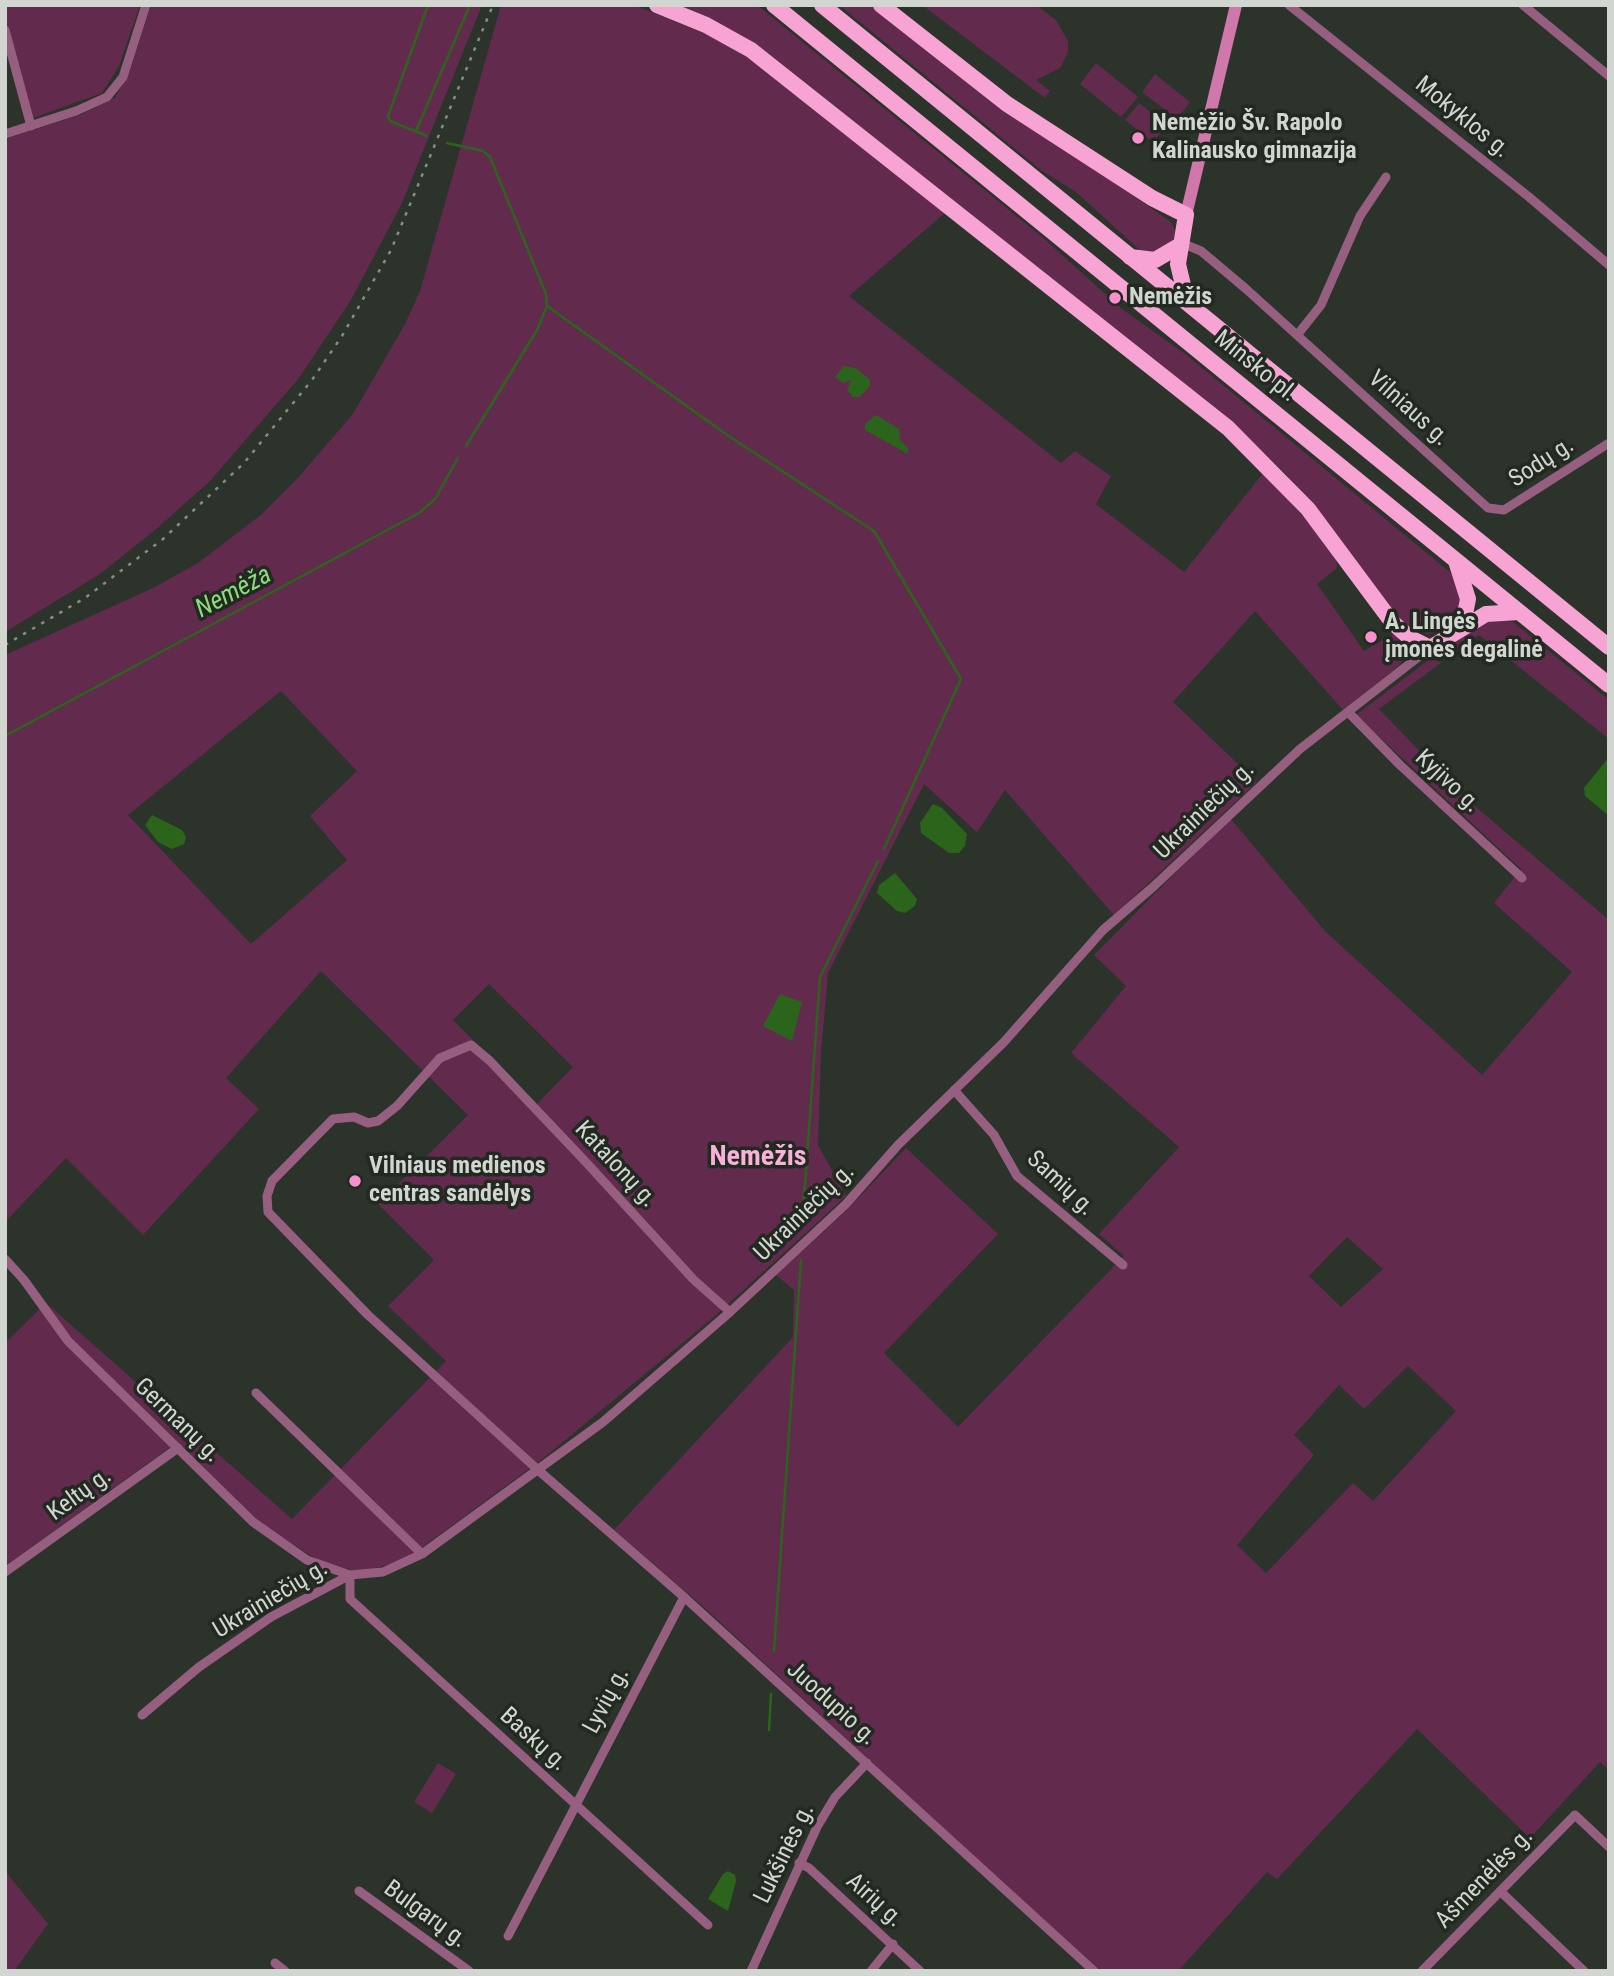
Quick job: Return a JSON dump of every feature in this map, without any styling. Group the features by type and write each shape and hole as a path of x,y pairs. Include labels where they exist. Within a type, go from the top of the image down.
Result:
{"highway":[{"path":"657,5 706,25 751,50 1228,428 1308,509 1392,622 1410,638 1430,648 1486,614 1519,612"},
{"name":"Minsko pl.","path":"774,5 1609,685"},
{"name":"Minsko pl.","path":"822,5 1609,647"},
{"path":"881,5 1007,104 1152,198 1186,215 1179,244 1179,276 1188,304"},
{"path":"1130,257 1155,260 1179,244"},
{"path":"1452,633 1465,614 1468,599 1455,560"}],"main road":[{"path":"1186,215 1236,5"}],"street":[{"path":"5,134 95,103 116,89 146,5"},
{"name":"Mokyklos g.","path":"1289,5 1515,185 1605,262"},
{"path":"1523,5 1609,76"},
{"path":"5,30 31,126"},
{"path":"1298,334 1321,305 1360,216 1386,177"},
{"name":"Vilniaus g.","path":"1179,244 1201,251 1298,334 1488,508 1495,510"},
{"path":"1605,262 1609,249"},
{"name":"Sodų g.","path":"1495,510 1509,507 1609,443"},
{"name":"Ukrainiečių g.","path":"142,1715 200,1667 271,1617 350,1575 383,1572 422,1554 603,1422 730,1312 846,1204 898,1145 1003,1042 1103,930 1153,887 1300,749 1430,648"},
{"name":"Kyjivo g.","path":"1348,712 1400,765 1522,878"},
{"name":"Katalonų g.","path":"471,1045 490,1061 625,1202 687,1272 730,1312"},
{"name":"Juodupio g.","path":"471,1045 440,1058 397,1105 378,1121 368,1123 354,1117 333,1119 272,1181 267,1206 368,1315 538,1470 684,1597 1094,1971"},
{"name":"Samių g.","path":"954,1090 994,1135 1017,1176 1123,1265"},
{"name":"Germanų g.","path":"5,1259 24,1280 68,1341 269,1536 307,1560 350,1575"},
{"path":"256,1393 422,1554"},
{"name":"Keltų g.","path":"5,1572 178,1448"},
{"name":"Baskų g.","path":"350,1575 350,1599 709,1925"},
{"name":"Lyvių g.","path":"508,1937 575,1803 684,1597"},
{"name":"Lukšinės g.","path":"751,1971 799,1863 835,1797 867,1763"},
{"name":"Ašmenėlės g.","path":"1422,1971 1574,1815 1609,1847"},
{"name":"Airių g.","path":"799,1863 809,1868 920,1971"},
{"name":"Bulgarų g.","path":"359,1891 468,1971"},
{"path":"1500,1891 1584,1971"},
{"path":"871,1971 892,1944"},
{"path":"275,1963 285,1971"}],"shaded area":[{"path":"5,5 140,5 119,66 102,93 33,118 5,24"},
{"path":"151,5 482,5 402,203 351,300 299,378 210,481 155,530 100,574 5,632 5,139 80,115 115,98 130,71"},
{"path":"501,5 634,5 716,38 765,69 946,212 849,296 1061,463 1075,451 1111,476 1096,504 1184,572 1264,472 1335,553 1337,568 1317,584 1364,651 1395,633 1402,646 1403,657 1400,665 1343,710 1255,611 1173,702 1257,782 1114,915 1005,790 977,832 924,784 828,973 821,1052 818,1145 846,1196 715,1316 540,1461 406,1559 370,1570 352,1570 320,1561 260,1524 181,1445 169,1448 5,1566 5,1343 46,1303 292,1519 446,1361 388,1306 434,1260 378,1204 468,1115 321,971 226,1078 259,1109 143,1235 66,1158 5,1222 5,655 153,588 198,563 262,514 296,480 353,414 405,324 420,291","holes":["281,691 357,771 310,816 347,860 251,944 128,815","489,984 573,1067 537,1104 453,1020"]},
{"path":"672,5 757,5 1041,236 1122,309 1184,353 1451,573 1458,583 1462,606 1451,626 1442,632 1428,634 1410,629 1398,618 1314,506 1281,469 1224,416 768,53"},
{"path":"839,5 873,5 922,47 1171,222 1175,231 1173,244 1162,254 1142,252 1076,192 1041,170"},
{"path":"922,5 1036,5 1056,20 1068,41 1068,52 1060,68 1036,80 1050,91 1045,98"},
{"path":"1096,63 1138,97 1121,117 1080,84"},
{"path":"1155,74 1190,102 1177,119 1142,92"},
{"path":"1139,103 1167,125 1153,142 1125,120"},
{"path":"844,366 856,368 870,380 870,386 859,397 853,397 847,390 851,380 843,383 835,377"},
{"path":"876,415 899,429 900,440 908,448 908,454 865,430 865,424"},
{"path":"1489,619 1513,622 1609,700 1609,739 1479,635 1451,655 1456,642"},
{"path":"1430,659 1442,662 1379,709 1464,797 1609,920 1609,1770 1600,1762 1530,1838 1417,1729 1277,1879 1267,1872 1178,1971 1097,1971 706,1609 614,1530 793,1337 794,1290 776,1275 846,1211 906,1148 998,1234 884,1353 958,1427 1124,1256 1099,1234 1179,1147 1071,1053 1126,986 1094,955 1230,818 1325,931 1482,1075 1572,972 1494,903 1521,869 1356,715","holes":["1347,1237 1383,1269 1341,1307 1309,1276","1408,1366 1456,1411 1373,1501 1353,1483 1266,1573 1237,1545 1314,1455 1294,1435 1339,1385 1364,1409"]},
{"path":"1609,757 1609,816 1585,796 1584,788"},
{"path":"933,804 942,808 967,834 965,846 959,853 949,853 921,833 920,823"},
{"path":"152,815 182,830 186,837 184,844 172,849 158,842 145,825"},
{"path":"895,873 917,899 915,906 905,913 897,911 877,893 879,885"},
{"path":"780,994 802,1002 792,1041 763,1026"},
{"path":"438,1763 456,1774 432,1813 414,1802"},
{"path":"5,1871 48,1924 14,1971 5,1971"},
{"path":"728,1871 735,1875 736,1881 728,1911 708,1899 723,1874"}],"waterway":[{"name":"Nemėža","path":"427,136 390,121 388,116 428,5"},
{"path":"416,131 470,5"},
{"name":"Nemėža","path":"447,143 483,151 490,157 546,294 547,306 537,330 466,446"},
{"path":"547,306 730,437 874,531 961,679 884,849"},
{"name":"Nemėža","path":"5,736 419,513 435,499 458,458"},
{"path":"802,1225 820,977 878,861"},
{"path":"774,1651 801,1260"},
{"path":"769,1730 771,1694"}],"railway":[{"path":"5,645 85,598 163,539 244,463 312,380 342,336 391,250 493,5"}],"place":[{"name":"Nemėžio Šv. Rapolo Kalinausko gimnazija","path":"1138,138"},
{"name":"Nemėžis","path":"1115,298"},
{"name":"A. Lingės įmonės degalinė","path":"1371,637"},
{"name":"Vilniaus medienos centras sandėlys","path":"355,1181"}],"district":[{"name":"Nemėžis","path":"758,1158"}]}
